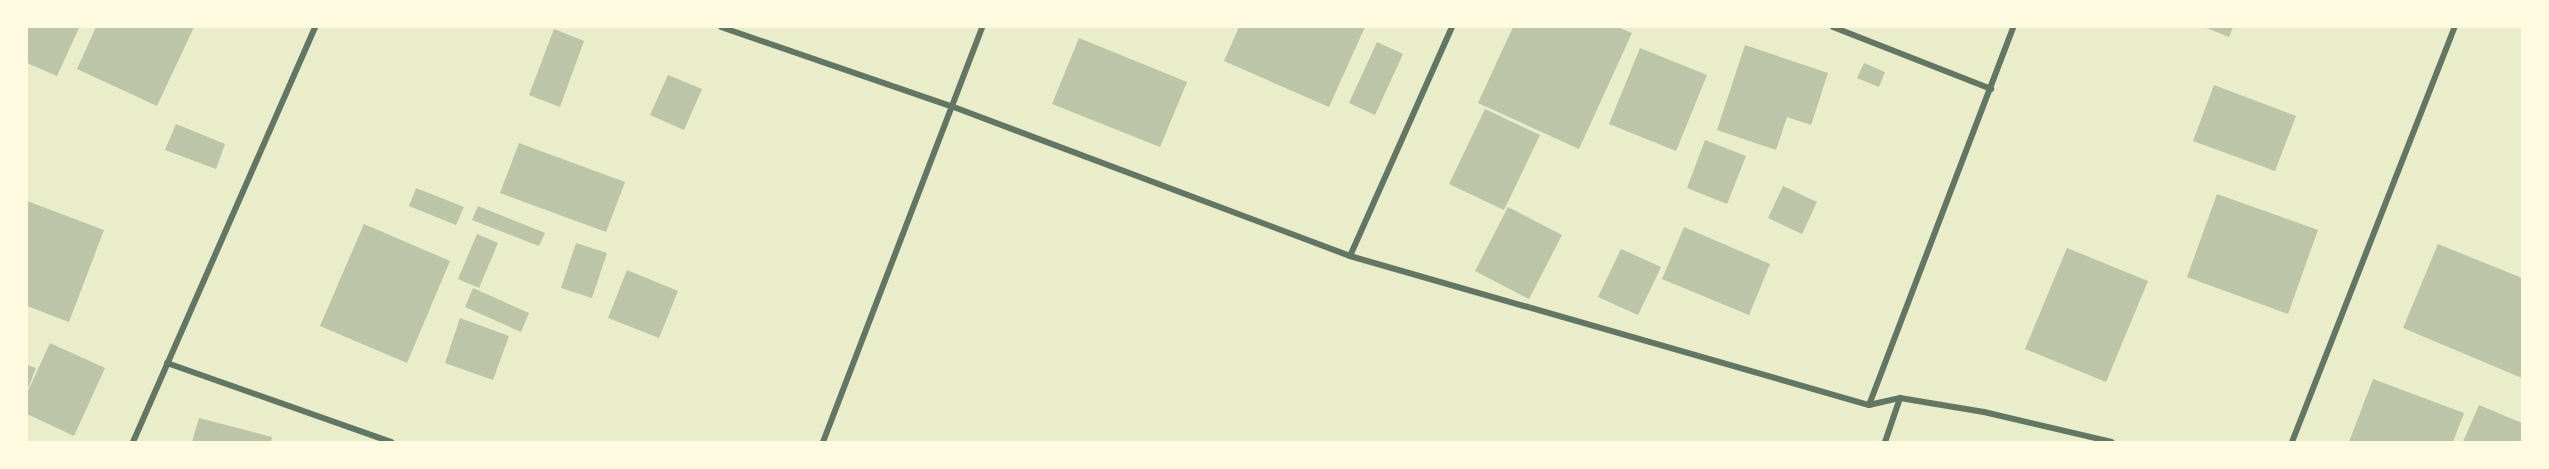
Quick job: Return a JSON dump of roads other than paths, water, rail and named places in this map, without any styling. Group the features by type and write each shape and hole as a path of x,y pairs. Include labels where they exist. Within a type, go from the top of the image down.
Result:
{"street":[{"path":"133,442 315,27"},
{"path":"721,27 951,106 1350,256 1869,405 1900,398 1984,412 2112,442"},
{"path":"823,442 982,27"},
{"path":"1350,256 1452,27"},
{"path":"1833,27 1991,89"},
{"path":"1869,405 2013,27"},
{"path":"2292,442 2455,27"},
{"path":"167,363 391,442"},
{"path":"1885,442 1900,398"}]}
